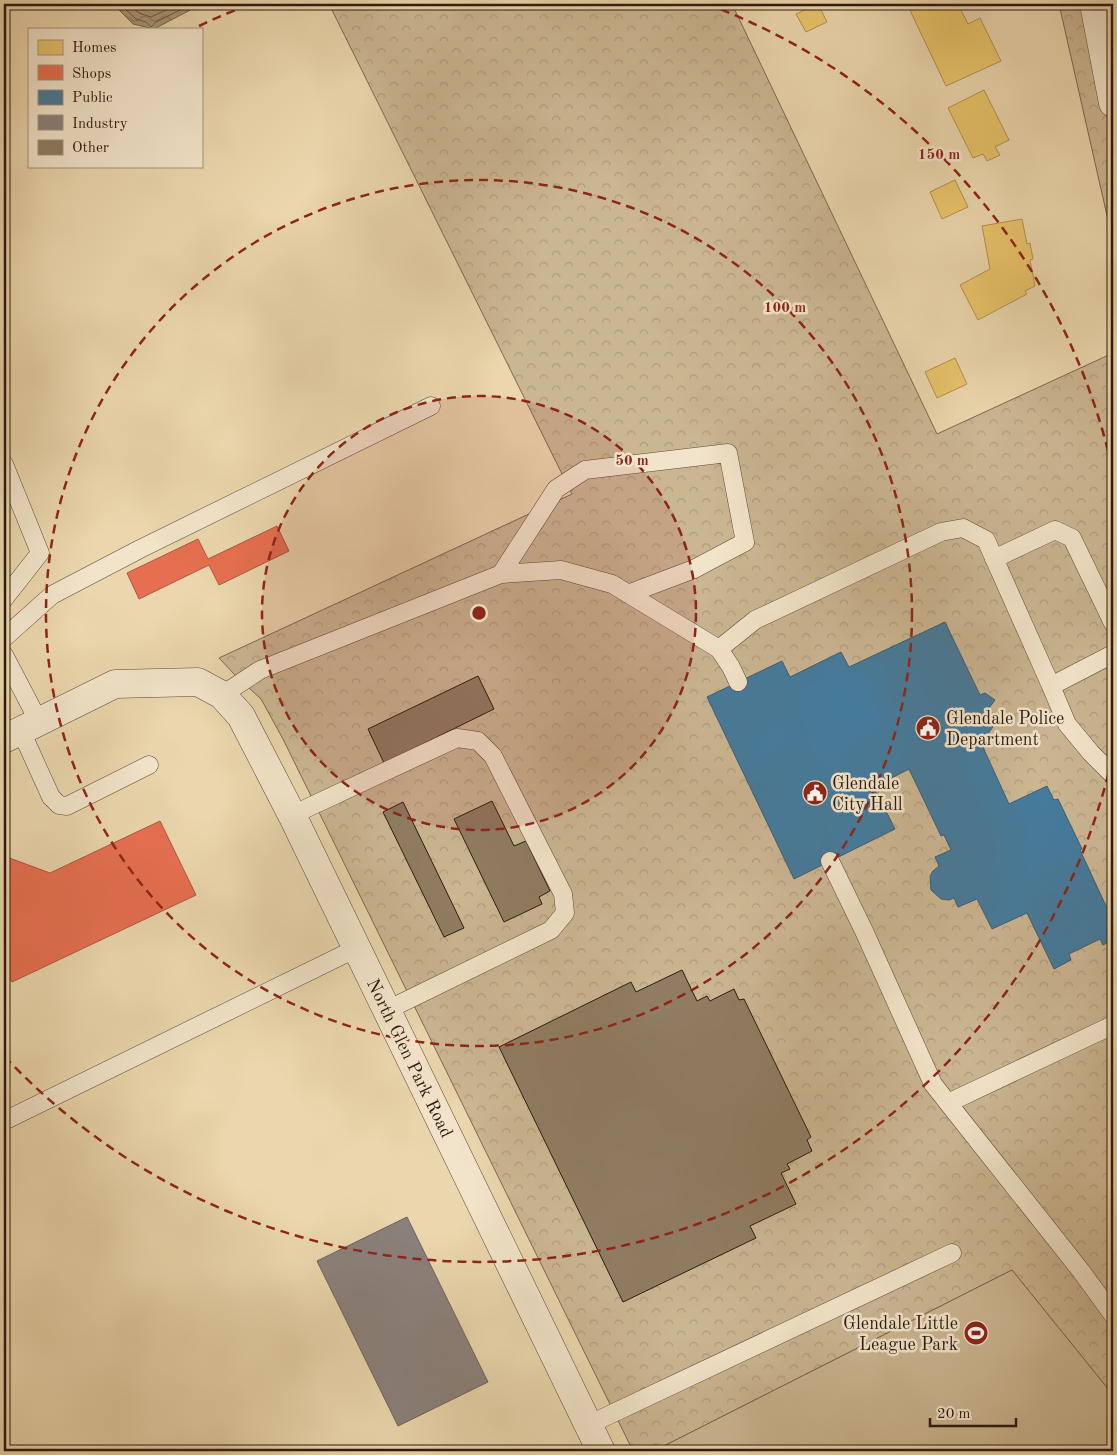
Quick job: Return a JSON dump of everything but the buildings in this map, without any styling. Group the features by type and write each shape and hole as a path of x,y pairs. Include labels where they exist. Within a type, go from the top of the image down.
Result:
{"street":[{"path":"1094,4 1113,103"},
{"name":"North Glen Park Road","path":"21,731 115,684 198,682 222,695 241,716 292,815 601,1451"}],"lane":[{"path":"5,635 52,595 140,549 431,406"},
{"path":"501,574 556,489 585,470 728,453 745,542 694,569 628,594"},
{"path":"4,464 40,553 4,599"},
{"path":"719,649 755,620 941,532 963,528 986,540 1067,724 1113,775"},
{"path":"994,559 1055,530 1072,538 1113,623"},
{"path":"222,695 260,670 501,574 561,570 612,584 719,649 738,682"},
{"path":"1051,686 1113,654"},
{"path":"4,655 21,731 51,797 59,805 67,806 149,765"},
{"path":"292,815 457,738 478,741 493,756 563,894 565,913 551,930 387,1010"},
{"path":"830,861 868,940 932,1084 1081,1271 1113,1315"},
{"path":"4,1121 357,948"},
{"path":"948,1103 1113,1025"},
{"path":"588,1425 952,1253"}],"green space":[{"path":"329,4 732,4 937,434 1113,353 1113,1395 1012,1270 654,1451 633,1451 283,739 261,699 219,658 572,494"},
{"path":"1059,4 1113,4 1113,242"},
{"name":"Glendale Little League Park","path":"1012,1270 1113,1395 1113,1451 654,1451"}],"water":[{"path":"113,4 197,4 196,7 156,28 133,24"}],"place":[{"name":"Glendale Police Department","path":"928,728"},
{"name":"Glendale City Hall","path":"815,793"},
{"name":"Glendale Little League Park","path":"976,1333"}]}
